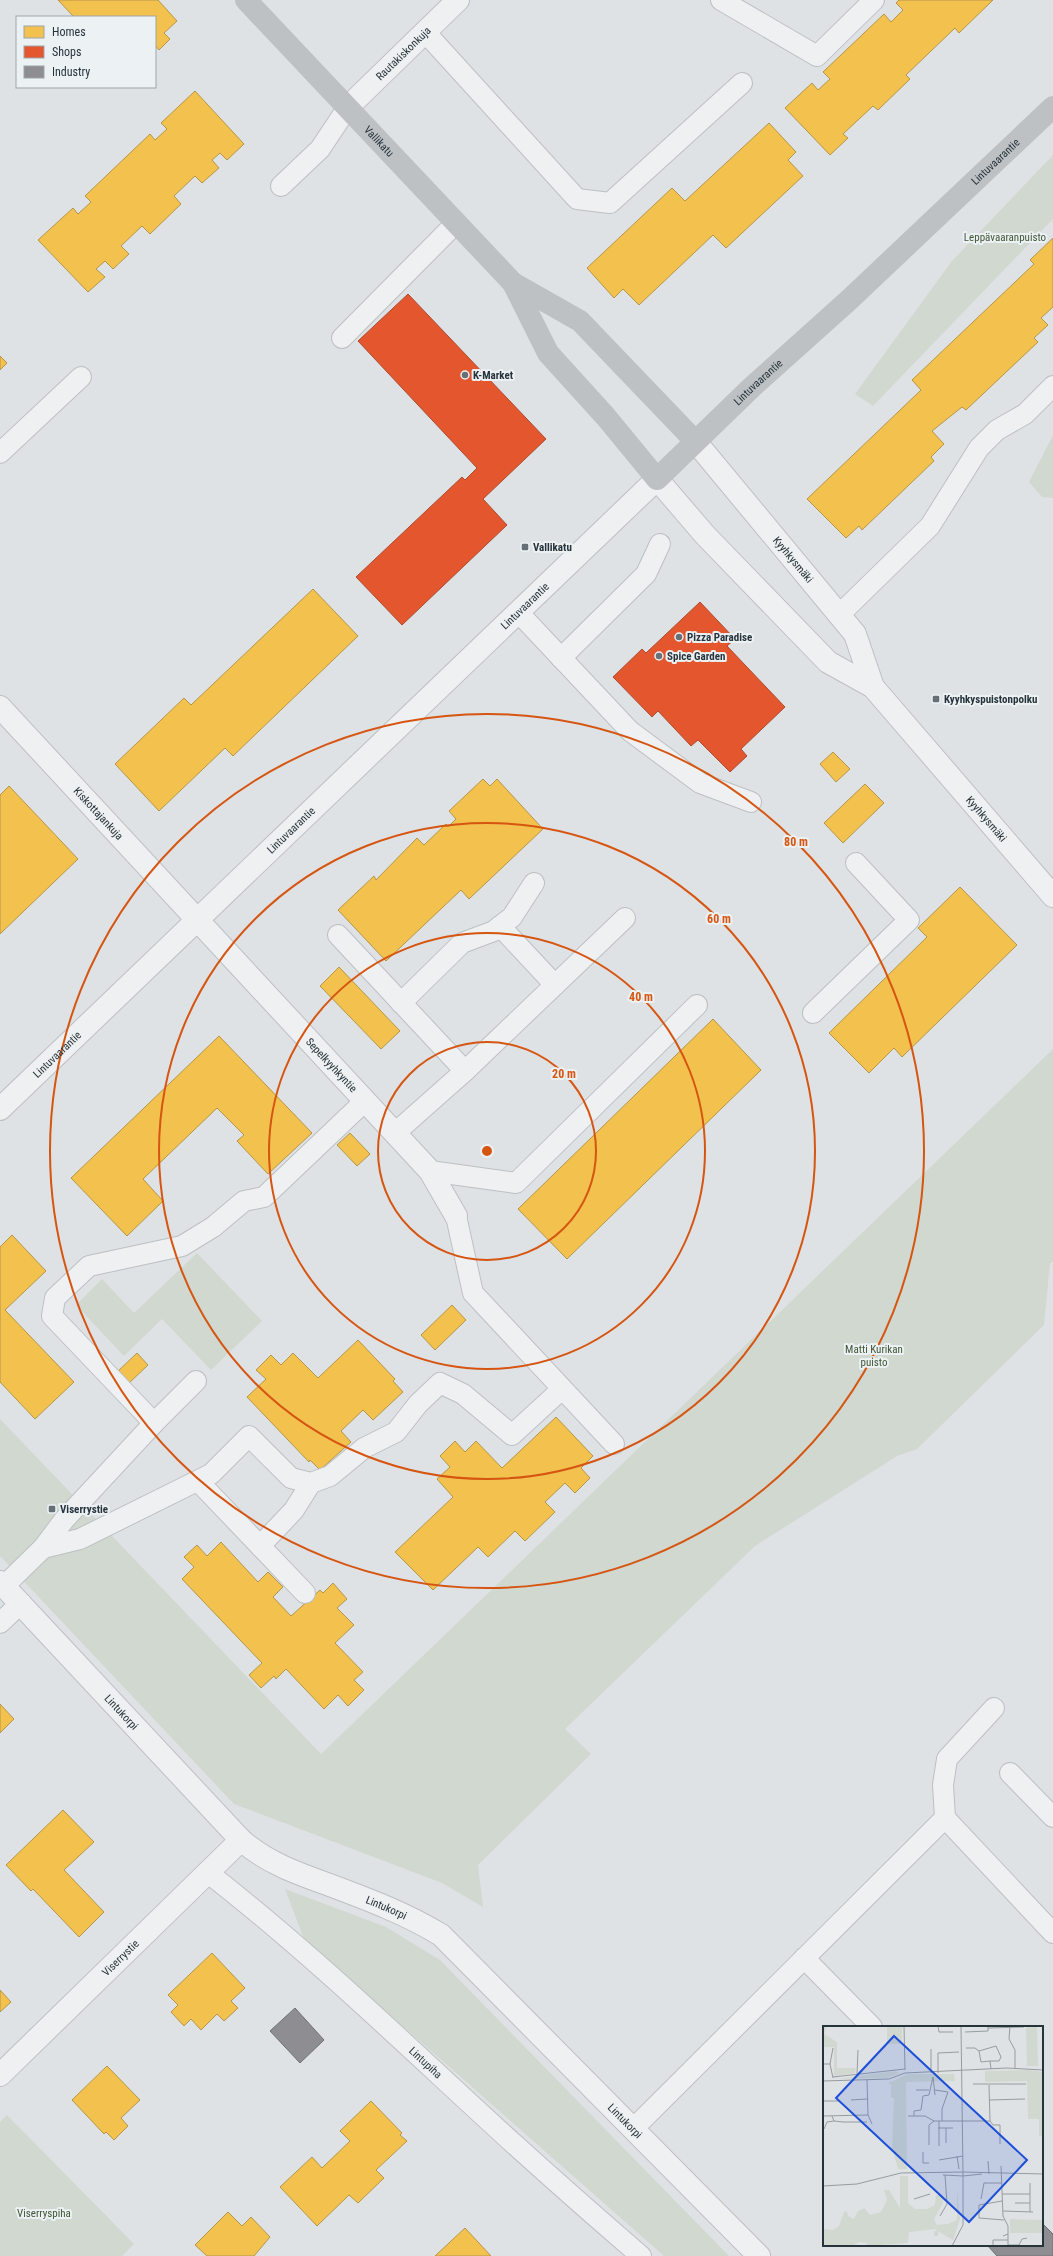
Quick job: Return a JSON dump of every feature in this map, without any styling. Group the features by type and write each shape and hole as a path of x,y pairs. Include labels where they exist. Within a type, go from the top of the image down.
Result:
{"main road":[{"name":"Vallikatu","path":"246,0 513,283 580,321 695,441"},
{"name":"Lintuvaarantie","path":"657,479 695,441 849,300 1053,107"},
{"name":"Vallikatu","path":"513,283 548,353 606,417 657,479"}],"street":[{"name":"Rautakiskonkuja","path":"348,107 458,0"},
{"name":"Kyyhkysmäki","path":"695,441 855,634 873,687"},
{"name":"Kyyhkysmäki","path":"657,479 705,535 828,662 873,687 1053,896"},
{"name":"Lintuvaarantie","path":"0,1109 657,479"},
{"name":"Kiskottajankuja","path":"0,707 198,920"},
{"name":"Sepelkyyhkyntie","path":"198,920 430,1171 456,1216"},
{"name":"Lintukorpi","path":"2,1584 241,1840 254,1851 284,1868 395,1910 441,1935 634,2128 759,2256"},
{"name":"Viserrystie","path":"0,2075 241,1840"}],"lane":[{"path":"721,0 817,56 874,0"},
{"path":"425,32 576,198 610,204 742,83"},
{"path":"281,186 320,150 348,107"},
{"path":"342,338 456,223"},
{"path":"0,453 81,377"},
{"path":"839,615 930,526 979,448 996,430 1025,414 1053,386"},
{"path":"561,658 646,574 660,544"},
{"path":"518,612 630,731 700,783 750,802"},
{"path":"813,1013 910,920 856,863"},
{"path":"401,1002 462,943 494,931 512,917 534,883"},
{"path":"395,1133 465,1071 625,918"},
{"path":"500,926 555,985"},
{"path":"338,935 465,1071"},
{"path":"430,1171 516,1183 697,1005"},
{"path":"154,1423 52,1316 55,1298 89,1266 182,1246 214,1227 244,1200 264,1197 365,1101"},
{"path":"456,1216 473,1293 614,1444"},
{"path":"2,1584 43,1548 64,1520 154,1423 196,1381"},
{"path":"43,1548 80,1539 211,1474 249,1436 291,1478 311,1483 330,1476 364,1448 396,1432 418,1404 440,1383 463,1394 512,1435 562,1389"},
{"path":"198,1481 305,1593"},
{"path":"260,1546 294,1510 311,1483"},
{"path":"0,1623 20,1603"},
{"path":"994,1708 947,1759 943,1785 945,1818 1053,1932"},
{"path":"1010,1773 1053,1817"},
{"path":"634,2128 945,1818"},
{"name":"Lintupiha","path":"207,1872 264,1916 397,2035 514,2144 641,2256"},
{"path":"804,1958 871,2026"}],"green space":[{"name":"Leppävaaranpuisto","path":"1053,155 1053,219 873,406 855,394 952,261"},
{"path":"1053,435 1053,498 1042,497 1029,482"},
{"name":"Matti Kurikan puisto","path":"1053,1049 1053,1261 1050,1264 1044,1325 917,1449 897,1456 755,1546 565,1729 591,1754 478,1865 483,1907 442,1883 234,1804 0,1556 0,1419 321,1754"},
{"path":"197,1253 262,1321 211,1370 162,1319 124,1356 76,1305 102,1279 134,1313"},
{"path":"285,1889 386,1927 440,1960 729,2256 664,2256 304,1939"},
{"name":"Viserryspiha","path":"7,2115 134,2244 122,2256 0,2256 0,2122"}],"building: Homes":[{"path":"58,0 158,0 177,21 164,33 170,39 159,50 156,46 156,16 73,16"},
{"path":"899,0 993,0 959,33 955,28 906,75 910,79 878,110 873,106 843,134 848,138 830,155 785,108 812,83 818,90 830,79 823,72 884,14 891,22 903,10 896,3"},
{"path":"195,91 244,144 227,160 220,153 212,160 219,168 202,183 195,176 174,196 181,204 150,234 142,226 121,246 129,254 113,269 105,261 96,269 105,277 88,292 38,240 73,208 78,214 91,202 85,196 150,134 155,140 167,129 161,123"},
{"path":"769,123 796,152 788,160 803,176 726,248 713,235 639,305 623,289 614,298 587,268 672,188 685,201"},
{"path":"1053,238 1053,307 1041,318 1048,325 1034,338 1038,342 966,410 962,407 932,431 944,444 931,457 934,461 862,530 859,526 846,538 807,499 921,390 912,380 1034,264 1030,260"},
{"path":"0,356 7,363 0,370"},
{"path":"313,589 358,636 233,756 225,748 159,811 115,764 184,698 191,705"},
{"path":"833,752 850,769 836,782 820,764"},
{"path":"483,779 490,786 497,779 543,829 469,899 461,890 386,961 338,910 374,876 376,880 417,838 424,845 446,824 448,827 456,819 449,811"},
{"path":"865,784 884,803 843,843 824,823"},
{"path":"9,786 78,859 0,934 0,795"},
{"path":"960,887 1017,945 902,1057 894,1048 869,1073 829,1033 927,937 918,928"},
{"path":"339,967 400,1031 381,1049 320,986"},
{"path":"713,1019 761,1070 567,1259 518,1209"},
{"path":"219,1036 312,1133 268,1174 237,1141 244,1135 217,1108 143,1179 163,1201 127,1236 71,1178"},
{"path":"350,1133 370,1154 357,1166 337,1145"},
{"path":"12,1235 46,1271 5,1310 74,1382 35,1419 0,1382 0,1247"},
{"path":"452,1305 466,1320 435,1350 421,1335"},
{"path":"358,1340 395,1379 393,1381 403,1392 373,1420 363,1410 341,1431 351,1442 320,1470 310,1460 309,1462 247,1397 266,1379 256,1370 271,1355 281,1365 293,1353 318,1378"},
{"path":"137,1353 148,1365 127,1385 116,1373"},
{"path":"556,1417 593,1456 581,1468 590,1478 575,1493 565,1483 545,1502 555,1512 525,1541 515,1531 488,1557 478,1547 433,1590 395,1552 453,1497 437,1479 450,1467 440,1456 455,1441 465,1452 476,1441 502,1468"},
{"path":"221,1542 258,1582 268,1572 283,1587 273,1597 291,1616 320,1590 323,1593 333,1583 347,1599 337,1608 354,1625 335,1643 363,1672 354,1680 364,1690 348,1706 338,1695 324,1709 286,1669 276,1679 274,1676 261,1688 249,1675 262,1663 182,1579 194,1567 184,1557 197,1545 207,1556"},
{"path":"0,1704 14,1719 0,1733"},
{"path":"63,1810 94,1842 64,1870 104,1912 79,1937 33,1889 31,1891 6,1865"},
{"path":"212,1953 245,1988 231,2001 238,2008 224,2021 217,2014 201,2030 191,2019 184,2026 171,2012 178,2005 168,1995"},
{"path":"0,1990 11,2002 0,2012"},
{"path":"107,2066 140,2100 121,2118 128,2126 114,2140 106,2132 104,2134 72,2100"},
{"path":"371,2101 402,2133 400,2135 407,2141 376,2170 384,2178 358,2203 349,2195 317,2226 280,2187 312,2157 322,2168 350,2141 340,2131"},
{"path":"228,2212 242,2226 251,2217 270,2237 254,2256 207,2256 195,2245"},
{"path":"465,2228 491,2256 435,2256"}],"building: Shops":[{"path":"408,294 546,439 483,499 507,525 402,625 356,577 462,477 465,480 477,468 358,341"},
{"path":"700,602 735,639 727,646 785,707 741,749 747,756 730,772 698,740 691,746 658,711 652,717 613,677 642,649 646,653"}],"building: Industry":[{"path":"295,2008 324,2040 300,2063 270,2031"},
{"path":"1043,2224 1053,2234 1053,2256 997,2256 988,2246 1043,2246"}],"place":[{"name":"K-Market","path":"465,375"},
{"name":"Vallikatu","path":"525,547"},
{"name":"Pizza Paradise","path":"679,637"},
{"name":"Spice Garden","path":"659,656"},
{"name":"Kyyhkyspuistonpolku","path":"936,699"},
{"name":"Viserrystie","path":"52,1509"}]}
